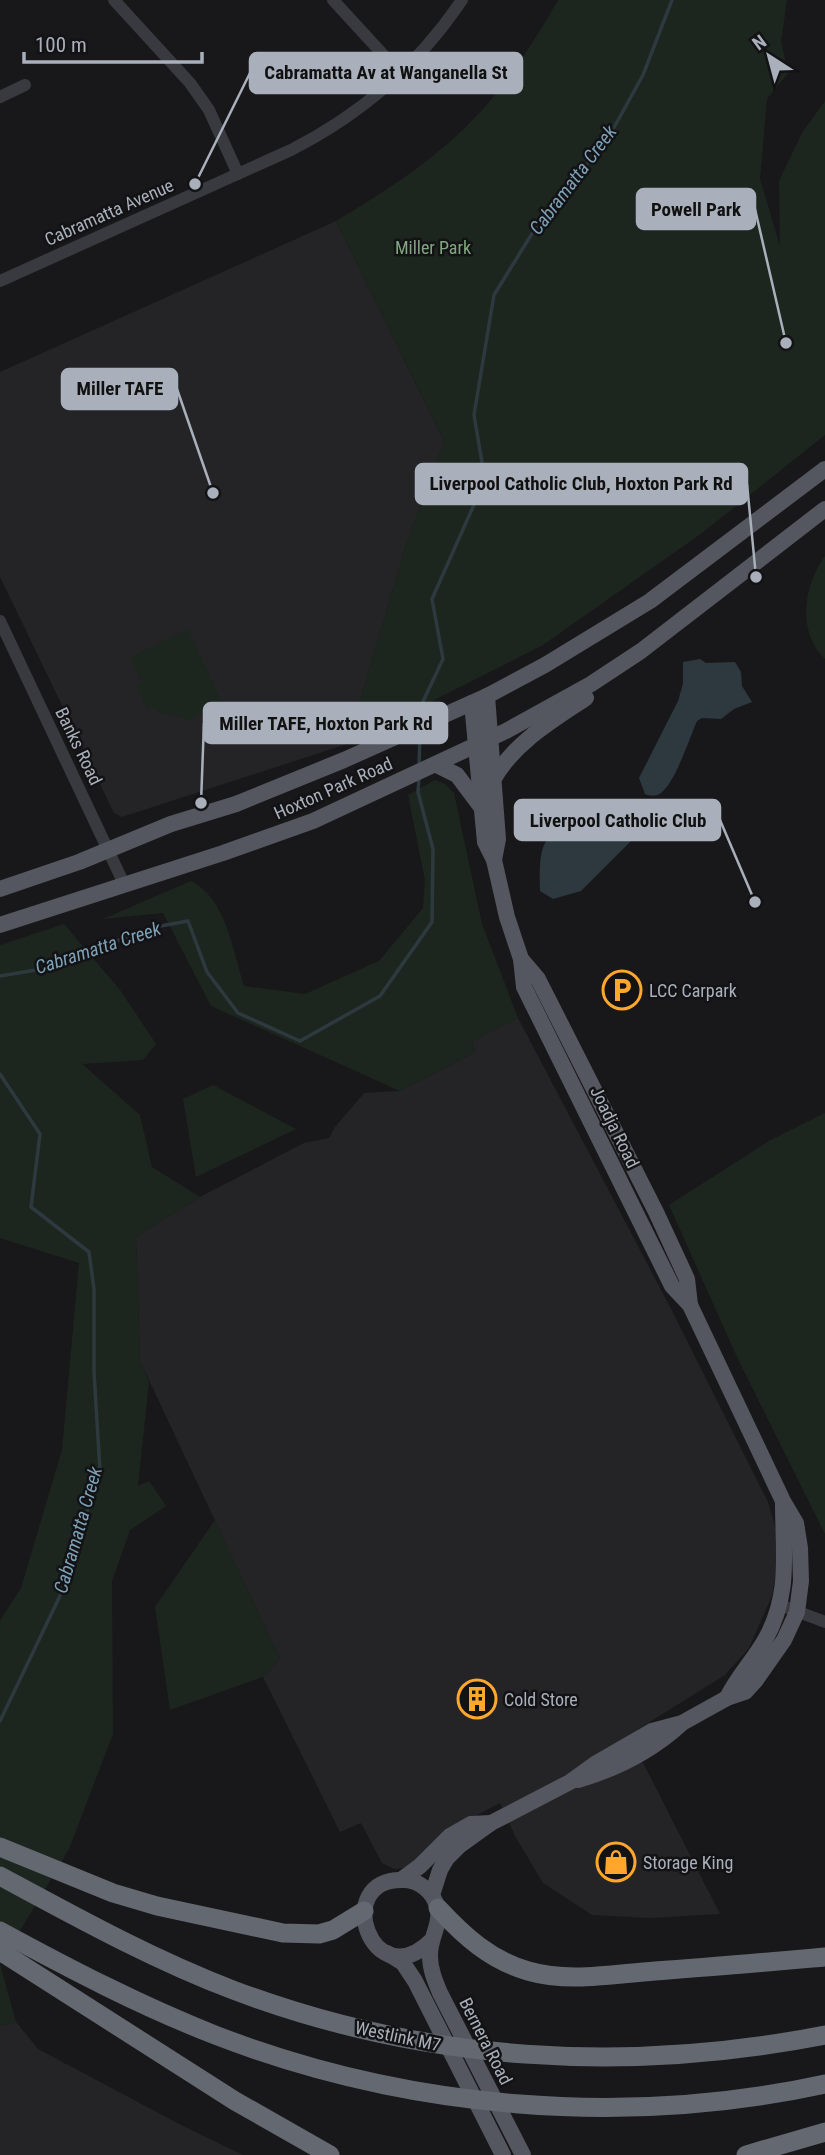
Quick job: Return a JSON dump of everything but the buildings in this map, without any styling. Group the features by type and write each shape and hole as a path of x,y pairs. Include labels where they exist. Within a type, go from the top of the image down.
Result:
{"highway":[{"path":"0,1847 113,1893 157,1906 283,1933 305,1935 333,1930 364,1911"},
{"name":"Westlink M7","path":"0,1876 95,1927 232,1990 303,2014 373,2033 444,2046 520,2055 576,2057 678,2055 743,2049 825,2035"},
{"path":"435,1901 464,1934 490,1955 543,1975 589,1976 825,1957"},
{"path":"0,1931 155,2010 216,2035 276,2056 397,2087 471,2099 547,2106 688,2104 747,2098 825,2084"},
{"path":"0,1951 234,2101 330,2155"},
{"path":"746,2155 825,2132"}],"main road":[{"name":"Hoxton Park Road","path":"0,889 110,850 171,824 236,804 479,700 545,665 650,601 825,469"},
{"name":"Hoxton Park Road","path":"0,925 125,886 313,821 483,743 591,684 641,652 825,509"},
{"path":"493,780 501,766 521,744 591,695 641,652"},
{"name":"Joadja Road","path":"479,700 483,743 482,809 485,842 494,860 507,917 521,959 524,987 672,1286 690,1305 796,1523 801,1581 797,1612 784,1640 745,1692 727,1698 682,1723 660,1743 621,1764 603,1773 570,1782 491,1823"},
{"name":"Joadja Road","path":"483,743 493,780 498,839 494,860"},
{"path":"441,764 457,775 482,809"},
{"name":"Joadja Road","path":"727,1698 736,1680 765,1639 780,1605 786,1555 783,1501"},
{"path":"401,1880 420,1866 450,1836 471,1824 491,1823"},
{"path":"435,1901 418,1884 401,1880 377,1888 367,1900 364,1911 368,1936 379,1948 399,1955 411,1954 432,1940 438,1924 435,1901 440,1870 459,1846 491,1823"},
{"name":"Bernera Road","path":"432,1940 430,1958 440,1993 523,2155"},
{"name":"Bernera Road","path":"387,1952 403,1963 415,1981 503,2155"}],"street":[{"path":"114,0 190,83 209,110 238,174"},
{"path":"333,0 400,73"},
{"name":"Cabramatta Avenue","path":"0,281 238,174 332,127 375,96 400,73 428,44 463,0"},
{"path":"0,97 25,85"},
{"name":"Banks Road","path":"0,621 125,886"},
{"path":"780,1605 825,1622"}],"shaded area":[{"path":"336,221 444,441 406,545 347,744 122,817 114,813 0,577 0,372"},
{"path":"700,659 706,663 735,662 741,672 742,686 752,702 734,709 721,719 702,718 697,721 667,787 657,795 645,794 639,778 678,701 683,684 683,662"},
{"path":"628,800 639,809 643,819 636,836 581,891 553,899 540,891 541,855 554,832 574,826 592,833 607,823"},
{"path":"518,1018 669,1305 768,1502 776,1530 777,1567 772,1596 749,1648 725,1675 629,1735 720,1914 650,1918 592,1915 543,1883 515,1836 500,1803 452,1828 409,1866 403,1868 394,1869 382,1863 361,1823 340,1832 263,1677 280,1659 140,1361 136,1237 200,1197 304,1143 329,1138 364,1093 400,1091 475,1052 472,1041"},
{"path":"16,2022 38,2049 243,2155 0,2155 0,2026"}],"green space":[{"name":"Miller Park","path":"558,0 787,0 781,41 788,73 767,99 760,179 780,246 779,181 802,133 825,101 825,435 702,533 543,645 347,744 406,545 444,441 336,221 415,170 469,124 515,69"},
{"path":"825,556 825,659 810,635 806,608 812,580"},
{"path":"188,629 223,704 188,721 152,707 147,709 136,686 142,683 130,657"},
{"path":"435,780 445,784 454,793 482,924 518,1018 472,1041 475,1052 400,1091 211,1006 163,913 103,919 191,881 203,889 220,912 232,942 244,986 305,994 379,961 423,908 425,880 408,795"},
{"path":"64,924 120,990 156,1044 143,1060 82,1064 140,1115 152,1167 200,1197 136,1237 140,1361 149,1382 138,1486 149,1481 166,1506 130,1530 112,1581 113,1734 69,1849 0,1964 0,1621 21,1588 62,1450 79,1263 0,1238 0,945"},
{"path":"213,1085 296,1129 196,1177 183,1099"},
{"path":"825,1113 825,1534 737,1357 669,1205 769,1141"},
{"path":"215,1520 280,1659 263,1677 170,1710 155,1607"},
{"path":"0,1964 16,2022 0,2026"}],"waterway":[{"name":"Cabramatta Creek","path":"420,721 419,710 443,659 432,599 485,480 474,415 494,295 546,211 606,142 643,75 672,0"},
{"name":"Cabramatta Creek","path":"419,767 420,733"},
{"name":"Cabramatta Creek","path":"0,976 48,968 150,928 188,921 207,972 238,1013 300,1041 380,996 432,922 433,849 418,792 419,778"},
{"name":"Cabramatta Creek","path":"0,1074 40,1134 31,1207 89,1252 94,1289 94,1372 100,1471 59,1598 0,1721"}],"place":[{"name":"Cabramatta Av at Wanganella St","path":"195,184"},
{"name":"Powell Park","path":"786,343"},
{"name":"Miller TAFE","path":"213,493"},
{"name":"Liverpool Catholic Club, Hoxton Park Rd","path":"756,577"},
{"name":"Miller TAFE, Hoxton Park Rd","path":"201,803"},
{"name":"Liverpool Catholic Club","path":"755,902"},
{"name":"LCC Carpark","path":"622,990"},
{"name":"Cold Store","path":"477,1699"},
{"name":"Storage King","path":"616,1862"}]}
